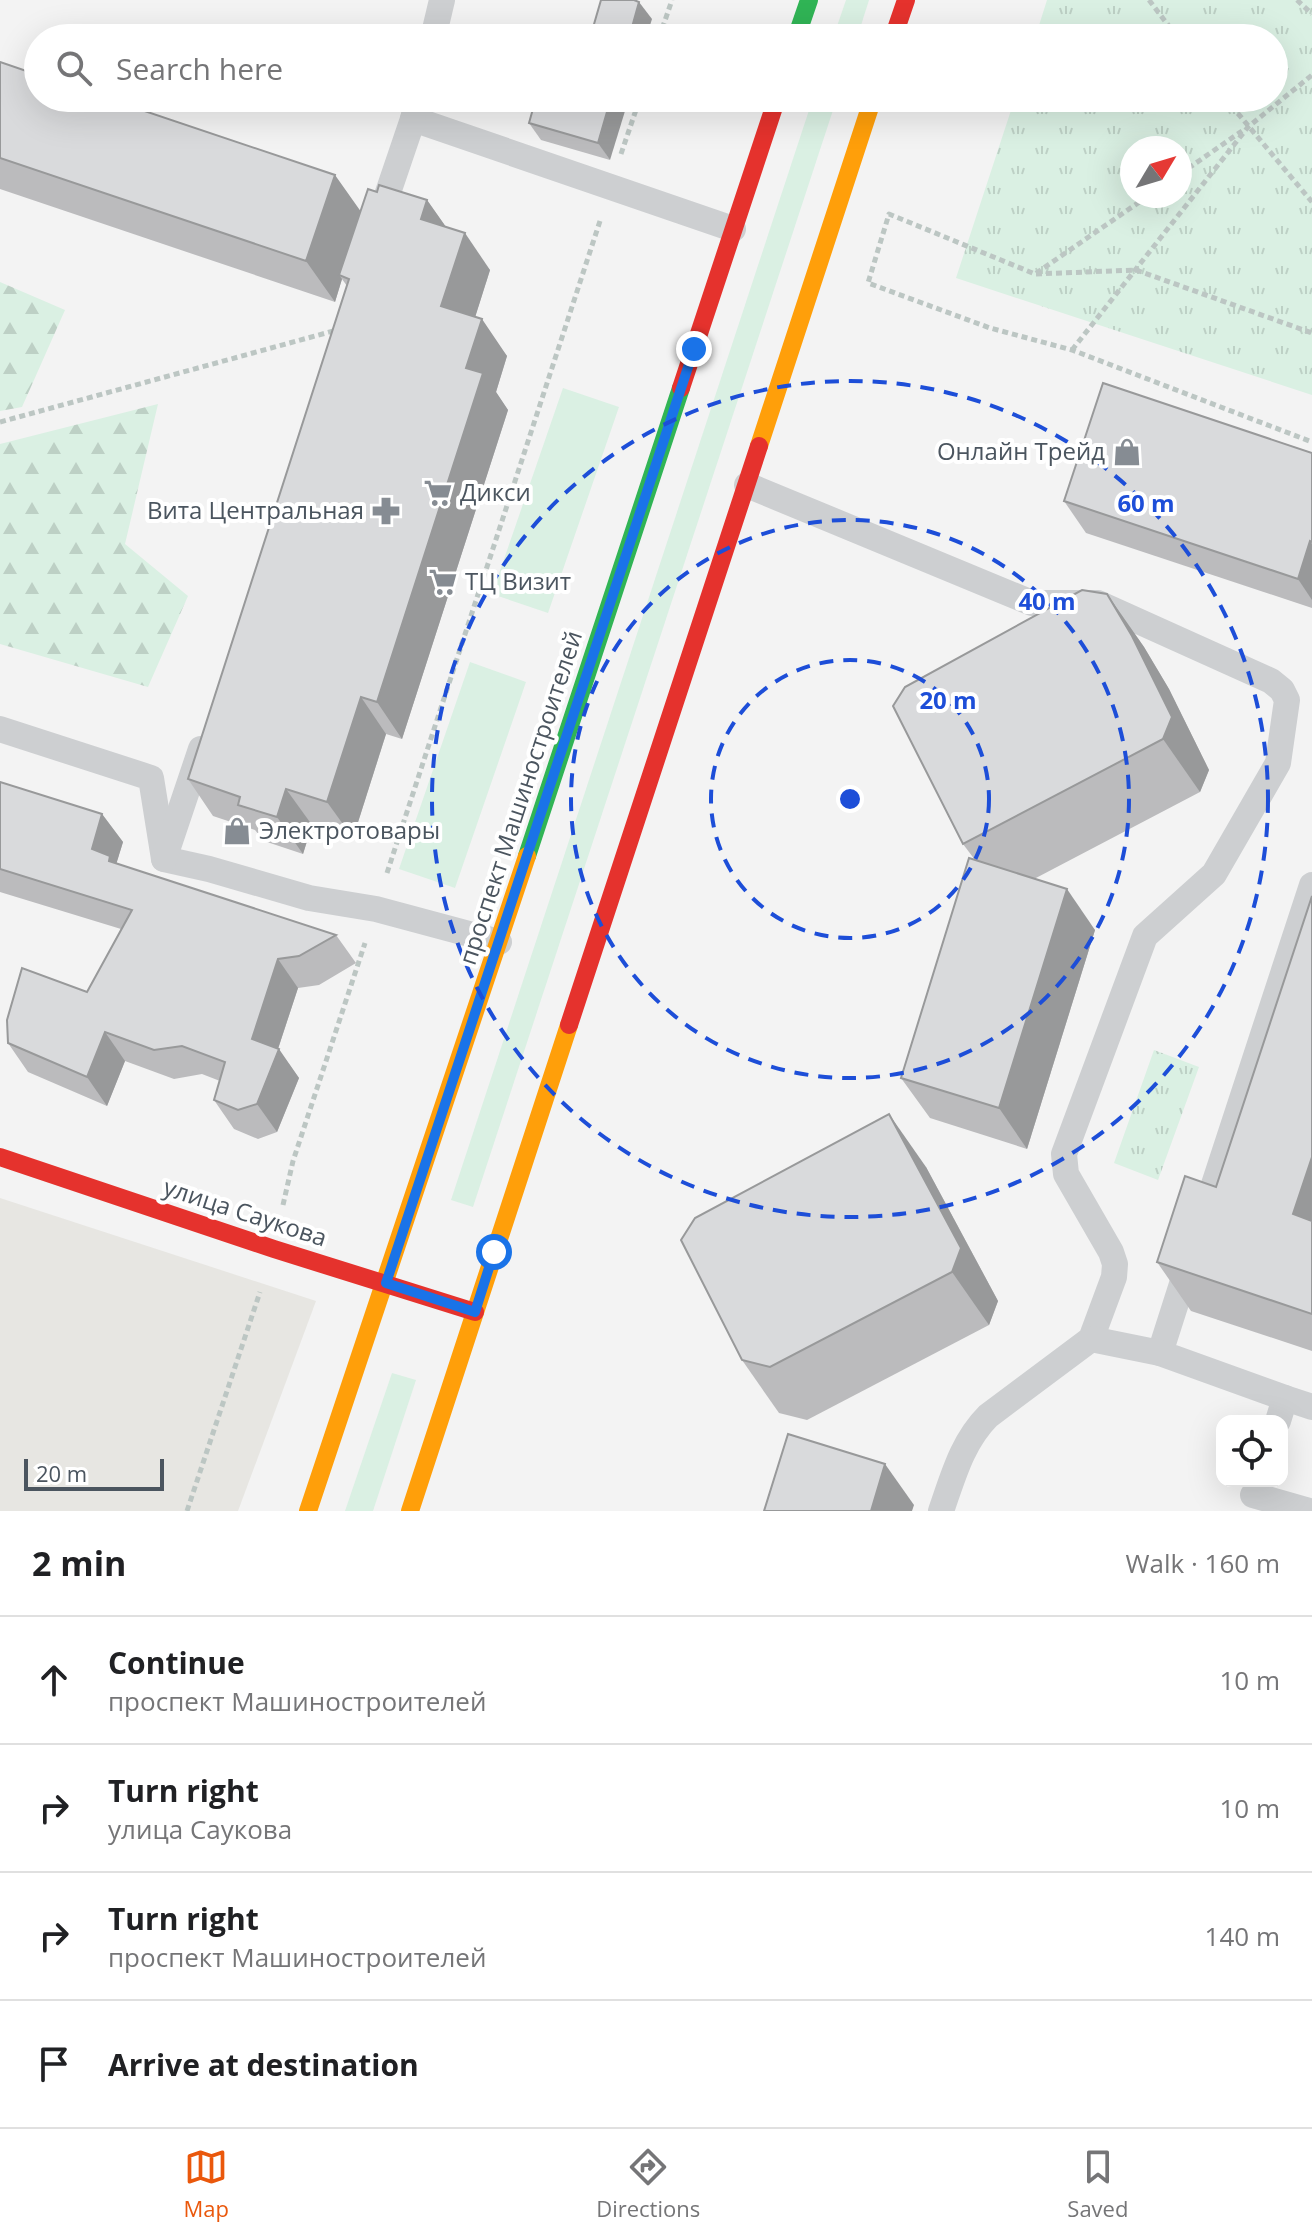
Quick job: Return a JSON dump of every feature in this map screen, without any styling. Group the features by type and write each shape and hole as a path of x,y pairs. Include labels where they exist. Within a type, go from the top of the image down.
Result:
{"main road":[{"path":"801,24 809,0"},
{"path":"898,24 906,0"},
{"name":"проспект Машиностроителей","path":"308,1511 772,112"},
{"path":"410,1511 868,112"},
{"name":"улица Саукова","path":"0,1157 274,1249 475,1312"}],"lane":[{"path":"436,24 442,0"},
{"path":"372,239 414,112"},
{"path":"425,112 611,186 733,229"},
{"path":"747,485 1032,603 1098,603 1271,681 1282,690 1287,700 1278,763 1214,874 1145,936 1064,1154 1066,1174 1115,1264 1114,1277 1091,1339 988,1416 974,1430 965,1444 941,1511"},
{"path":"164,859 210,723"},
{"path":"0,729 151,778 164,859"},
{"path":"164,859 309,898 376,909 499,942"},
{"path":"1160,1353 1312,885"},
{"path":"1091,1339 1160,1353 1282,1410 1312,1407"},
{"path":"1253,1496 1309,1511"}],"path":[{"path":"664,24 672,0"},
{"path":"1149,0 1167,24"},
{"path":"1297,0 1312,14"},
{"path":"1288,94 1312,75"},
{"path":"187,1511 274,1249 293,1161 635,112"},
{"path":"1236,112 1312,202"},
{"path":"1192,166 1266,112"},
{"path":"1072,350 1248,127"},
{"path":"1035,274 1131,208"},
{"path":"1312,333 1136,270 1035,274 889,214 868,283 990,328 1072,350 1312,442"},
{"path":"0,422 342,329"}],"shaded area":[{"path":"0,1198 316,1301 238,1511 0,1511"}],"green space":[{"path":"846,0 869,0 861,24 838,24"},
{"path":"1047,0 1312,0 1312,395 956,278 1010,112 1288,112 1288,24 1039,24"},
{"path":"808,112 832,112 473,1207 451,1200"},
{"path":"0,282 65,310 22,407 0,411"},
{"path":"563,388 619,407 548,613 492,594"},
{"path":"158,404 125,544 188,596 148,687 0,644 0,444"},
{"path":"470,662 526,682 455,888 399,869"},
{"path":"1154,1050 1199,1067 1158,1180 1114,1163"},
{"path":"392,1373 416,1380 373,1511 345,1511"}],"building":[{"path":"601,0 639,2 633,24 594,24"},
{"path":"0,62 24,70 24,112 148,112 335,175 306,261 0,158"},
{"path":"532,112 607,112 598,143 529,123"},
{"path":"379,185 427,200 421,219 465,233 441,306 482,319 466,368 483,373 377,702 361,697 327,802 286,789 277,817 238,805 240,797 188,779 349,279 339,275 368,189 377,192"},
{"path":"1103,383 1312,453 1312,542 1298,579 1064,501"},
{"path":"1082,590 1107,594 1132,636 1172,717 1163,739 963,844 893,706 905,687"},
{"path":"0,782 102,814 92,849 110,856 109,861 336,935 299,956 278,959 252,1039 279,1049 257,1104 238,1110 214,1100 225,1062 182,1046 154,1050 105,1032 87,1077 8,1043 7,1020 22,968 87,992 132,910 0,869"},
{"path":"969,858 1067,889 999,1108 901,1078"},
{"path":"1312,896 1312,1157 1293,1214 1312,1221 1312,1314 1157,1262 1185,1176 1216,1187"},
{"path":"889,1114 961,1248 952,1272 770,1367 742,1360 681,1240 695,1218"},
{"path":"788,1434 885,1464 871,1511 764,1511"}],"traffic: fast":[{"path":"801,24 809,0"},
{"path":"527,856 681,388"}],"traffic: slow":[{"path":"759,446 868,112"},
{"path":"308,1511 527,856"},
{"path":"410,1511 569,1025"}],"traffic: jam":[{"path":"898,24 906,0"},
{"path":"681,388 772,112"},
{"path":"569,1025 759,446"},
{"path":"0,1157 274,1249 475,1312"}],"place":[{"name":"Онлайн Трейд","path":"1127,452"},
{"name":"Дикси","path":"438,493"},
{"name":"Вита Центральная","path":"386,511"},
{"name":"ТЦ Визит","path":"443,582"},
{"name":"Электротовары","path":"237,831"}],"route":[{"path":"494,1252 475,1312 386,1283 694,349"}]}
